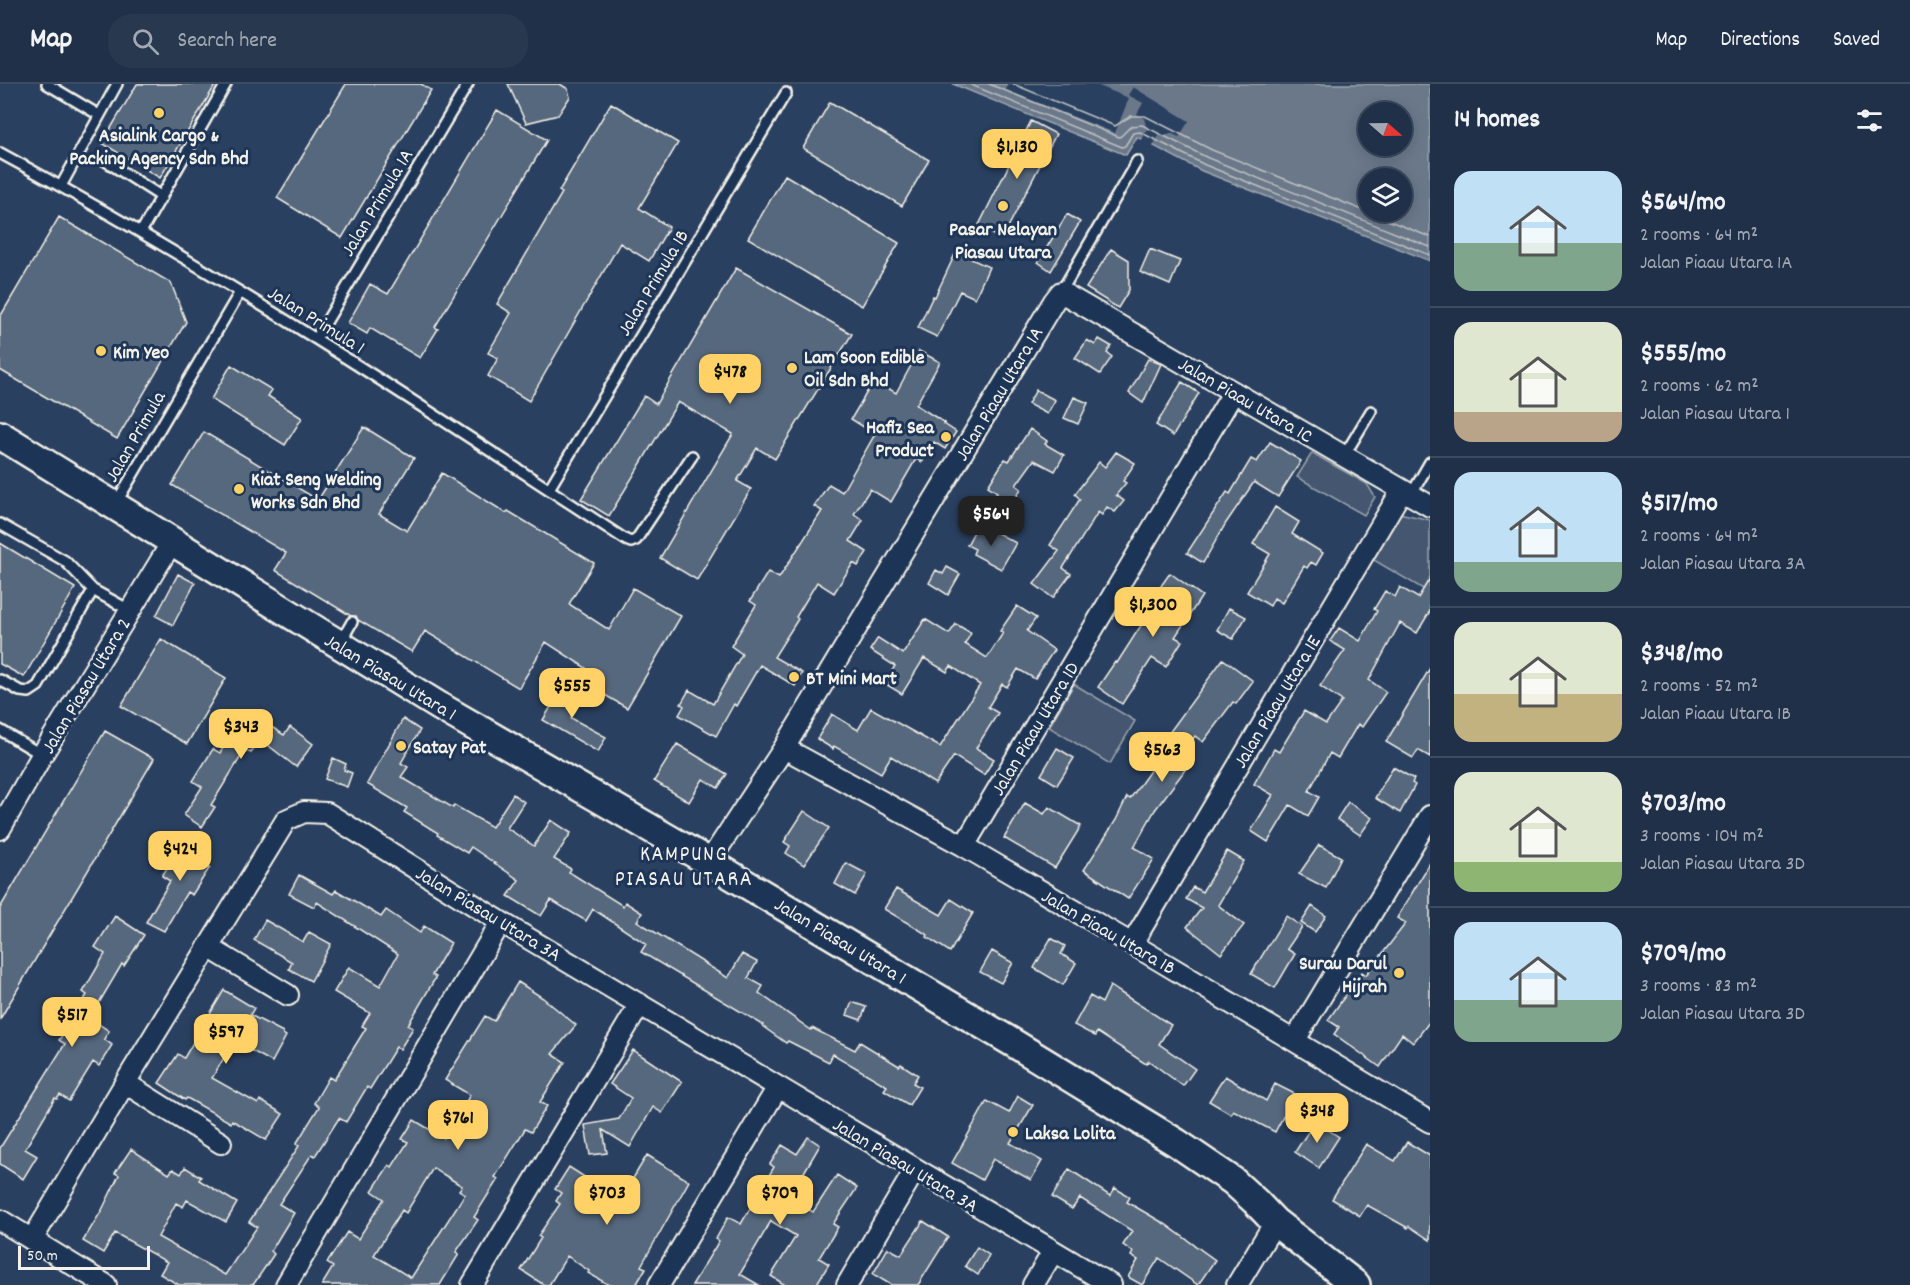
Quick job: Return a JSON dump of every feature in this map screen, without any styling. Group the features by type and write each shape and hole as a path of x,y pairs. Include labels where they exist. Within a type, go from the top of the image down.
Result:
{"street":[{"name":"Jalan Piaau Utara 1C","path":"1061,292 1430,506"},
{"name":"Jalan Piaau Utara 1A","path":"709,862 784,748 1061,292"},
{"name":"Jalan Piaau Utara 1D","path":"964,846 1233,393"},
{"name":"Jalan Piasau Utara 1","path":"0,435 439,706 709,862 1177,1143 1233,1181 1275,1222 1356,1285"},
{"name":"Jalan Piaau Utara 1E","path":"1132,944 1406,493"},
{"name":"Jalan Piasau Utara 2","path":"0,829 42,755 172,543"},
{"name":"Jalan Piaau Utara 1B","path":"784,748 964,846 1430,1122"},
{"name":"Jalan Piasau Utara 3A","path":"32,1240 286,820 304,812 327,813 501,922 1111,1285"},
{"path":"1295,1040 1430,816"},
{"path":"286,1285 501,922"},
{"path":"208,947 288,995"},
{"path":"472,1285 640,1004"},
{"path":"125,1083 221,1143"},
{"path":"660,1285 778,1087"},
{"path":"847,1285 915,1170"},
{"path":"0,1220 106,1285"},
{"path":"1237,1285 1275,1222"},
{"path":"1033,1285 1053,1252"}],"lane":[{"path":"47,84 99,115"},
{"path":"61,186 117,84"},
{"path":"141,232 226,84"},
{"name":"Jalan Primula 1A","path":"316,339 468,84"},
{"name":"Jalan Primula 1B","path":"549,489 786,93"},
{"name":"Jalan Primula 1","path":"0,153 141,232 240,292 631,542 636,540 692,456"},
{"path":"101,158 162,198"},
{"path":"1061,292 1137,161"},
{"name":"Jalan Primula","path":"115,505 240,292"},
{"path":"1344,456 1371,411"},
{"path":"1406,493 1430,462"},
{"path":"0,524 65,561 93,590 131,611"},
{"path":"0,680 20,691 29,692 38,686 93,590"},
{"path":"339,645 352,622"},
{"path":"0,730 42,755"}],"shaded area":[{"path":"1312,453 1367,484 1375,497 1364,515 1297,477"},
{"path":"1395,512 1430,520 1430,593 1367,556"},
{"path":"1074,684 1135,721 1110,764 1049,727"}],"water":[{"path":"953,84 1430,84 1430,261 1202,171 1137,137 1126,155"}],"pier":[{"path":"1008,84 1094,84 1129,98 1115,133 1006,90"},
{"path":"1133,87 1189,121 1179,137 1171,133 1158,137 1152,148 1140,142 1147,130 1144,118 1137,114 1143,103 1128,95"}],"building":[{"name":"Asialink Cargo & Packing Agency Sdn Bhd","path":"137,84 216,84 160,178 102,143"},
{"path":"346,84 421,84 431,90 342,238 277,198"},
{"path":"508,84 560,84 568,89 570,97 558,115 526,123"},
{"path":"830,102 929,160 902,206 803,148"},
{"path":"611,103 678,143 639,208 669,227 649,261 620,243 529,401 488,376 498,358 488,353 511,313 497,304 562,193 559,191"},
{"path":"497,110 547,140 435,327 438,329 420,358 370,328 367,334 348,323 370,284 388,294"},
{"path":"1031,121 1056,134 1002,239 978,227"},
{"path":"785,175 899,243 862,306 748,238"},
{"path":"1067,214 1080,222 1051,271 1038,262"},
{"name":"Kim Yeo","path":"59,217 171,283 186,322 117,439 0,370 0,317"},
{"path":"1111,249 1129,260 1129,290 1118,308 1086,288"},
{"path":"1150,249 1180,261 1170,285 1140,272"},
{"path":"956,252 989,267 975,298 960,291 937,337 918,328"},
{"path":"736,268 852,334 775,459 757,448 737,481 751,489 697,580 660,558 733,434 678,402 609,516 581,499 644,396 656,404"},
{"path":"1099,339 1111,346 1107,353 1112,357 1100,374 1075,358 1087,340 1095,345"},
{"path":"919,351 940,362 916,405 956,432 945,449 934,442 922,462 916,459 891,502 870,489 854,514 863,520 850,541 867,552 858,566 853,563 834,593 817,582 796,617 798,619 774,657 802,673 795,686 760,665 716,736 679,715 684,706 681,704 689,690 713,704 742,654 731,646 756,605 750,601 768,572 779,578 822,511 814,506 829,484 842,492 875,434 851,419 874,380 896,393"},
{"path":"1148,359 1161,364 1143,403 1129,393"},
{"path":"231,365 272,390 268,396 302,418 285,445 211,399"},
{"path":"1182,382 1199,393 1173,436 1156,425"},
{"path":"1036,390 1055,400 1047,414 1028,404"},
{"path":"1074,397 1088,403 1078,424 1064,418"},
{"path":"364,427 414,458 379,514 407,531 442,473 506,513 508,511 594,563 569,604 609,630 633,588 681,616 627,708 579,680 586,668 546,642 519,688 425,631 412,652 358,620 356,616 351,616 275,570 286,553 172,485 204,432 318,500"},
{"path":"1030,429 1047,441 1045,444 1064,455 1055,471 1034,460 1016,485 1021,489 1007,512 991,502 997,492 988,486 1005,459 1009,461"},
{"path":"1270,442 1301,461 1278,497 1254,482 1226,523 1203,563 1187,553 1227,492 1230,494 1251,459 1257,462"},
{"path":"1116,452 1135,463 1123,481 1126,483 1116,495 1124,501 1115,512 1107,507 1102,515 1098,512 1063,568 1071,574 1053,598 1034,584 1059,551 1050,545 1080,499 1075,494 1099,462 1105,467"},
{"path":"1275,507 1299,522 1292,534 1323,553 1316,565 1311,562 1307,568 1304,566 1282,603 1274,598 1270,606 1247,592 1270,554 1253,544"},
{"path":"976,528 985,533 988,528 1016,543 1001,569 973,554 975,549 967,545"},
{"path":"0,543 75,588 24,677 0,664"},
{"path":"947,567 960,574 948,595 929,583 936,570 943,574"},
{"path":"1170,573 1202,596 1175,637 1182,641 1166,667 1152,658 1122,704 1098,687 1115,662 1117,663 1158,599 1154,596"},
{"path":"178,574 195,583 173,625 156,616"},
{"path":"1430,578 1430,611 1417,633 1400,623 1369,680 1386,692 1362,727 1358,724 1338,758 1330,753 1309,791 1319,797 1308,816 1290,805 1268,842 1251,831 1273,795 1254,784 1274,749 1279,752 1304,711 1326,724 1342,701 1320,686 1345,650 1330,641 1339,628 1360,641 1385,591 1395,597 1400,587 1418,598"},
{"path":"1017,606 1036,618 1027,631 1054,650 1035,679 1018,669 1007,687 1002,684 988,707 998,713 976,748 994,759 984,775 954,756 935,784 891,756 881,773 817,739 832,714 858,730 871,708 940,747 980,685 951,666 947,672 924,658 902,694 884,683 895,666 870,650 878,638 903,654 925,619 949,634 956,624 971,633 965,644 987,658 1003,633 1000,631"},
{"path":"1229,608 1246,617 1233,639 1217,630"},
{"path":"161,639 226,678 187,744 121,706"},
{"path":"1223,659 1253,681 1236,704 1233,702 1203,742 1195,736 1175,763 1185,770 1155,810 1134,847 1154,859 1128,899 1084,870 1116,820 1127,797 1130,799 1171,741 1166,737"},
{"path":"1430,668 1430,757 1418,750 1413,758 1386,742"},
{"path":"564,685 583,697 571,718 606,737 598,752 543,720"},
{"path":"246,711 284,735 290,727 313,744 296,767 260,739 251,753 245,750 211,805 215,807 202,827 184,815 202,787 193,781 213,749 220,753"},
{"path":"403,719 420,730 401,763 408,767 401,777 453,808 454,805 492,827 513,794 524,802 507,828 534,846 551,820 571,833 554,859 571,869 569,872 623,906 625,902 642,913 637,921 728,978 742,954 757,962 748,978 763,986 759,993 811,1030 812,1028 855,1050 860,1042 918,1075 913,1083 920,1087 909,1105 884,1090 887,1086 833,1054 829,1062 788,1041 786,1043 763,1025 641,952 646,944 593,909 586,921 551,900 541,916 508,896 519,880 471,847 467,853 437,835 438,833 404,812 407,808 367,784"},
{"path":"105,731 154,759 0,1019 0,908"},
{"path":"677,744 727,774 718,788 703,779 689,802 654,781"},
{"path":"1057,748 1074,758 1057,785 1041,775"},
{"path":"333,758 346,764 344,770 352,773 347,787 325,779"},
{"path":"1393,767 1414,779 1412,783 1415,785 1400,813 1375,798"},
{"path":"1348,802 1372,818 1360,835 1337,819"},
{"path":"1025,803 1044,814 1049,807 1081,826 1055,868 1004,838"},
{"path":"804,811 829,828 804,865 786,853 790,846 784,842"},
{"path":"185,839 210,855 204,864 210,867 192,895 187,892 164,931 146,922 170,881 162,876"},
{"path":"1319,845 1341,857 1326,888 1299,874"},
{"path":"1227,851 1244,861 1218,905 1244,925 1221,954 1187,927 1202,908 1186,899 1193,887 1202,892"},
{"path":"846,863 867,874 855,895 835,884"},
{"path":"1430,863 1430,1021 1413,1043 1402,1034 1380,1067 1334,1034 1339,1027 1328,1020 1362,972 1366,975 1406,923 1397,918"},
{"path":"299,875 333,894 336,890 381,917 386,910 420,933 424,926 451,943 432,975 436,977 408,1025 413,1028 400,1049 396,1047 370,1089 367,1087 346,1122 339,1118 315,1156 312,1154 279,1204 294,1213 271,1251 274,1254 253,1285 179,1285 160,1274 167,1262 115,1233 103,1253 83,1241 102,1210 119,1175 115,1173 131,1149 169,1174 173,1169 181,1174 185,1167 201,1177 199,1180 237,1203 226,1222 187,1200 183,1207 176,1203 158,1237 225,1275 257,1227 249,1222 299,1146 296,1144 319,1107 314,1103 329,1077 334,1080 366,1028 362,1026 370,1013 334,992 349,967 380,986 398,954 317,902 314,907 289,894"},
{"path":"896,889 941,915 951,899 973,913 950,952 927,937 928,935 884,909"},
{"path":"1312,906 1326,916 1315,932 1301,923"},
{"path":"115,916 144,935 124,966 122,964 90,1018 109,1031 104,1039 112,1045 99,1066 93,1062 69,1101 60,1095 57,1099 55,1098 25,1149 37,1156 23,1179 0,1164 0,1148 65,1044 59,1040 87,995 83,992 105,954 95,947"},
{"path":"1286,916 1302,927 1287,949 1295,954 1275,988 1251,974"},
{"path":"265,920 303,942 309,932 331,944 311,981 289,969 292,962 254,940"},
{"path":"1051,938 1065,946 1061,954 1076,963 1063,985 1034,968"},
{"path":"992,951 1013,963 1001,983 980,972"},
{"path":"518,982 543,998 576,1025 552,1054 565,1062 540,1102 547,1106 531,1132 525,1129 495,1177 498,1179 474,1217 478,1220 456,1252 459,1254 440,1285 322,1285 333,1267 327,1263 347,1232 358,1239 384,1199 372,1191 389,1165 392,1167 408,1142 402,1139 414,1120 444,1138 470,1095 445,1080 485,1016 494,1021","holes":["433,1168 462,1186 459,1190 465,1194 411,1278 374,1255 402,1210 406,1213"]},
{"path":"1110,986 1171,1025 1159,1044 1195,1069 1183,1086 1149,1061 1146,1064 1097,1032 1095,1036 1074,1025 1090,996 1102,1003"},
{"path":"224,990 254,1008 250,1015 283,1032 286,1036 272,1062 234,1041 212,1078 258,1104 260,1100 283,1114 266,1140 232,1120 231,1123 187,1098 185,1100 159,1083 178,1054 184,1058"},
{"path":"852,1002 866,1007 861,1020 847,1015"},
{"path":"633,1050 682,1082 662,1113 653,1107 630,1147 603,1130 607,1153 590,1155 585,1125 619,1119 631,1098 610,1084"},
{"path":"1225,1076 1266,1101 1275,1084 1295,1094 1275,1132 1233,1110 1231,1114 1209,1101"},
{"path":"1018,1096 1033,1105 1010,1143 1042,1161 1031,1180 993,1159 982,1180 952,1163 987,1101 1009,1113"},
{"path":"1315,1121 1339,1137 1319,1168 1295,1152"},
{"path":"808,1137 820,1145 789,1198 813,1212 837,1175 857,1188 833,1224 838,1227 819,1258 829,1264 816,1285 785,1285 771,1276 796,1236 771,1221 740,1274 759,1285 692,1285 719,1241 716,1239 728,1217 741,1224 774,1167 770,1164 782,1145 797,1154"},
{"path":"1407,1142 1430,1156 1430,1240 1409,1226 1408,1228 1367,1205 1360,1216 1332,1199 1366,1144 1395,1161"},
{"path":"647,1155 689,1181 641,1266 646,1268 636,1285 609,1285 588,1273 589,1271 567,1256 549,1285 544,1285 521,1270 541,1238 538,1236 560,1204 556,1201 561,1193 555,1189 569,1167 620,1200"},
{"path":"1069,1169 1110,1196 1115,1188 1130,1197 1127,1202 1165,1224 1215,1260 1198,1285 1159,1258 1142,1285 1128,1277 1138,1260 1131,1256 1133,1252 1123,1245 1132,1231 1080,1198 1072,1209 1052,1197"},
{"path":"923,1221 948,1237 918,1285 891,1285 873,1274 888,1248 901,1255"},
{"path":"977,1247 989,1255 978,1275 965,1266"}],"place":[{"name":"Asialink Cargo & Packing Agency Sdn Bhd","path":"159,113"},
{"name":"Pasar Nelayan Piasau Utara","path":"1003,206"},
{"name":"Kim Yeo","path":"101,351"},
{"name":"Lam Soon Edible Oil Sdn Bhd","path":"792,368"},
{"name":"Hafiz Sea Product","path":"946,437"},
{"name":"Kiat Seng Welding Works Sdn Bhd","path":"239,489"},
{"name":"BT Mini Mart","path":"794,677"},
{"name":"Satay Pat","path":"401,746"},
{"name":"Surau Darul Hijrah","path":"1399,973"},
{"name":"Laksa Lolita","path":"1013,1132"}],"district":[{"name":"KAMPUNG PIASAU UTARA","path":"684,864"}]}
